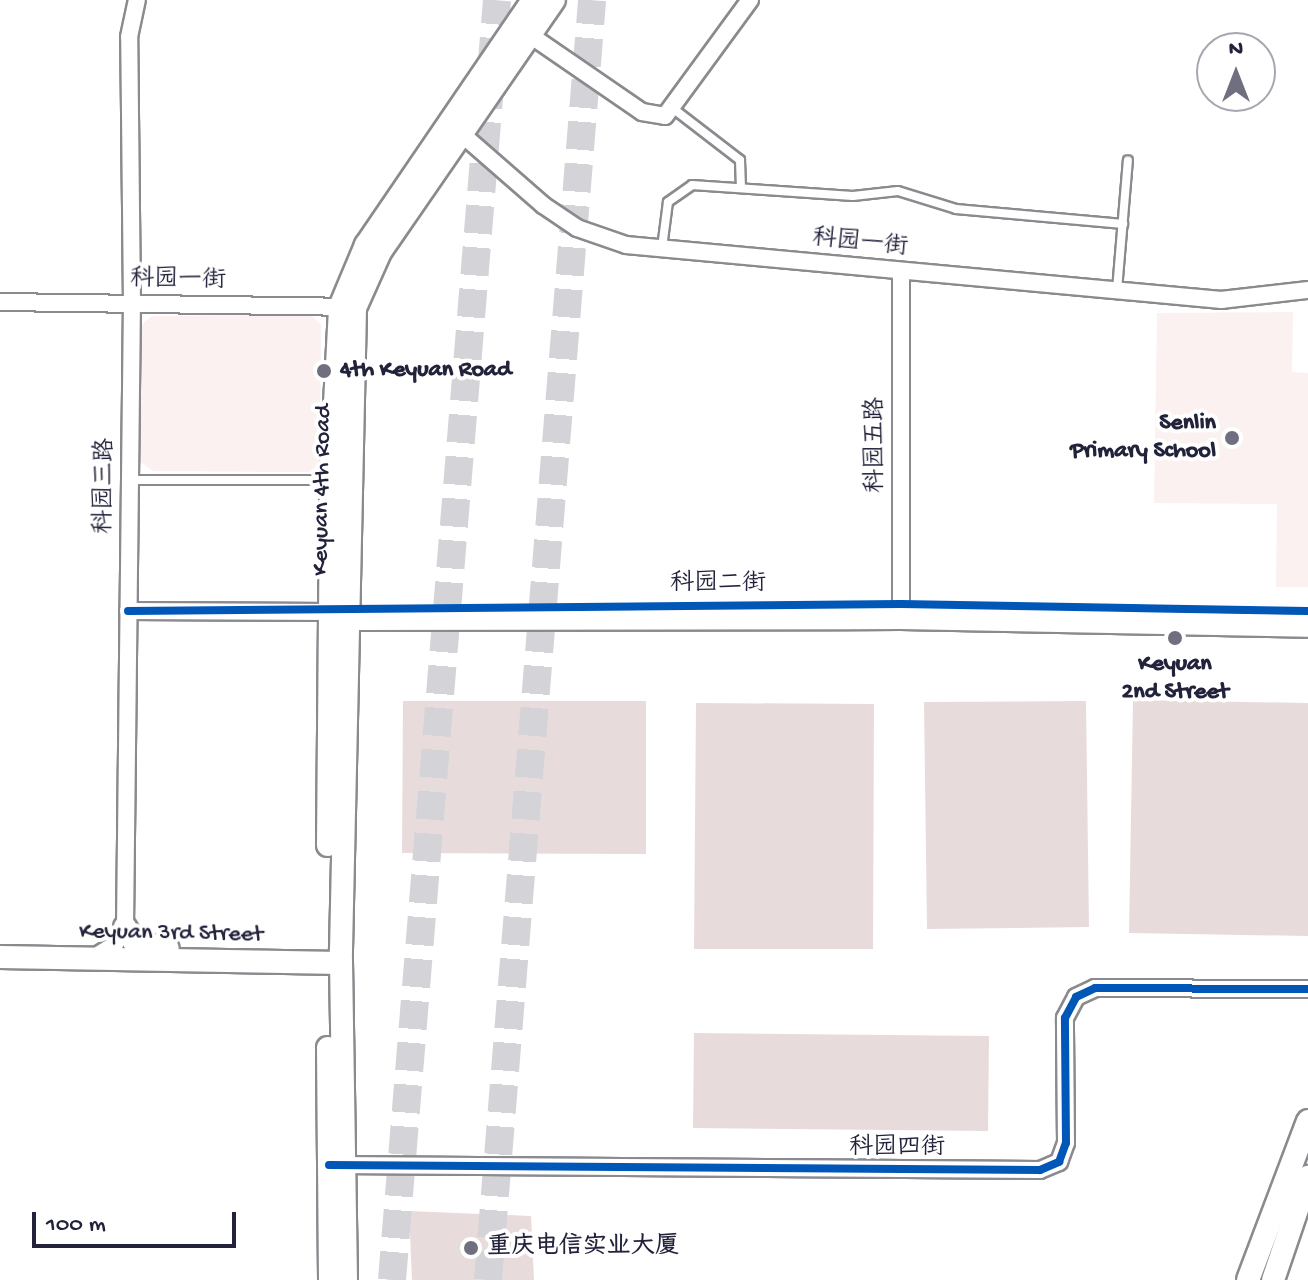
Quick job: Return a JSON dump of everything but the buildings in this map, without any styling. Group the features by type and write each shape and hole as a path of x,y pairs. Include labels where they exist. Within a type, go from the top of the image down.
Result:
{"main road":[{"name":"Keyuan 4th Road","path":"454,128 533,0"},
{"name":"Keyuan 4th Road","path":"341,612 331,480 347,307 366,245 554,0"},
{"name":"Keyuan 4th Road","path":"346,1280 337,1165 334,956 347,307"},
{"name":"科园二街","path":"901,611 1308,626"},
{"name":"科园二街","path":"341,612 1308,611"},
{"name":"Keyuan 3rd Street","path":"125,927 135,943 150,947 334,956"},
{"name":"Keyuan 3rd Street","path":"0,957 334,956"},
{"path":"1248,1280 1308,1121"},
{"name":"Keyuan 4th Road","path":"330,1280 337,1165"},
{"path":"1273,1280 1308,1177"}],"street":[{"name":"科园三路","path":"125,927 132,304 129,37 137,0"},
{"path":"530,35 642,112 665,116 675,110 750,0"},
{"name":"科园一街","path":"454,128 577,228 626,245 901,273 1221,300 1308,290"},
{"name":"科园五路","path":"901,273 901,611"},
{"name":"科园一街","path":"0,302 347,307"},
{"name":"科园二街","path":"128,611 341,612"},
{"path":"93,958 115,944 125,927"},
{"name":"科园四街","path":"337,1165 1040,1170 1059,1162 1066,1143 1065,1018 1076,997 1095,988 1308,989"}],"lane":[{"path":"675,110 740,160 741,188"},
{"path":"1117,291 1128,160"},
{"path":"662,249 672,195 692,185 853,196 898,191 956,209 1123,224"},
{"path":"130,480 331,480"}],"shaded area":[{"name":"Senlin Primary School","path":"1293,312 1292,372 1308,373 1308,587 1276,587 1277,504 1154,503 1157,313"},
{"path":"311,315 321,324 320,462 310,472 153,471 140,462 141,325 152,316"}],"tunnel":[{"path":"392,1280 497,0"},
{"path":"488,1280 592,0"}],"cycle path":[{"path":"128,611 901,604 1308,611"},
{"path":"329,1165 1040,1170 1059,1162 1066,1143 1065,1018 1076,997 1095,988 1308,989"}],"place":[{"name":"4th Keyuan Road","path":"324,371"},
{"name":"Senlin Primary School","path":"1232,438"},
{"name":"Keyuan 2nd Street","path":"1175,638"},
{"name":"重庆电信实业大厦","path":"471,1248"}]}
